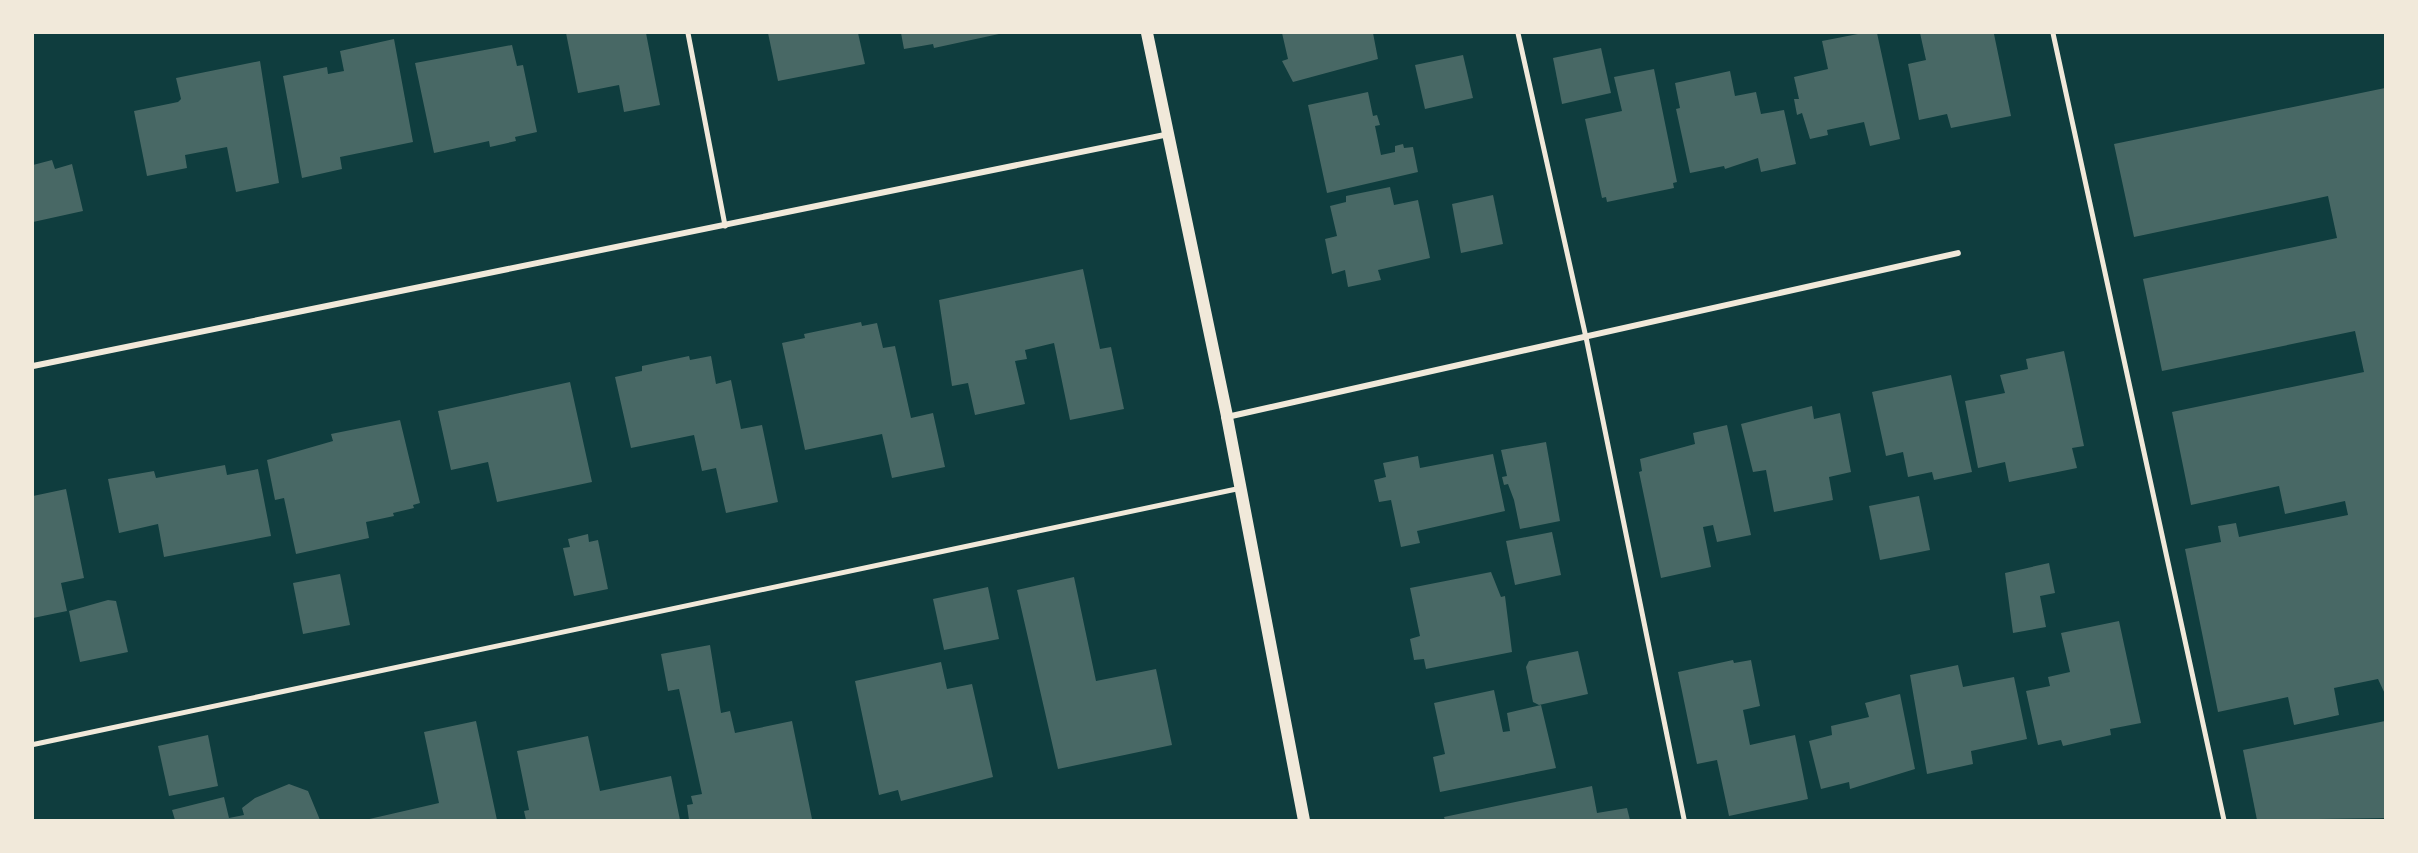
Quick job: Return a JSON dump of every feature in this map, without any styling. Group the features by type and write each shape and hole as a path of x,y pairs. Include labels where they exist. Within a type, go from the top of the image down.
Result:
{"main road":[{"path":"1148,33 1227,417 1304,820"}],"street":[{"path":"33,366 1169,134"},
{"path":"1227,417 1958,253"}],"lane":[{"path":"688,33 725,225"},
{"path":"1518,33 1586,337 1684,820"},
{"path":"2053,33 2224,820"},
{"path":"33,744 1241,488"}],"building":[{"path":"566,33 646,33 660,105 624,112 619,85 578,93"},
{"path":"768,33 858,33 865,64 778,81"},
{"path":"901,33 999,34 934,48 933,44 904,49"},
{"path":"1282,33 1373,33 1378,59 1293,82 1282,61 1288,59"},
{"path":"1863,33 1877,33 1900,139 1870,146 1864,122 1827,130 1828,135 1810,139 1802,113 1797,115 1794,99 1799,99 1794,77 1828,69 1822,41"},
{"path":"1920,33 1994,34 2011,116 1951,128 1947,114 1919,120 1908,64 1926,60"},
{"path":"394,39 413,142 340,157 342,169 302,178 283,76 327,67 328,74 344,71 340,51"},
{"path":"512,45 517,66 523,65 537,132 515,137 516,141 490,147 489,141 434,153 415,63"},
{"path":"1601,48 1611,93 1562,104 1553,58"},
{"path":"1463,55 1473,98 1425,109 1415,65"},
{"path":"260,61 279,183 236,192 227,147 185,155 187,168 147,176 134,111 178,102 181,99 176,78"},
{"path":"1654,69 1677,182 1673,183 1674,188 1607,202 1606,197 1602,198 1585,119 1622,111 1614,77"},
{"path":"1730,71 1735,96 1756,92 1761,114 1784,110 1796,164 1761,172 1758,158 1725,169 1724,166 1690,173 1676,109 1680,108 1675,83"},
{"path":"2385,88 2385,694 2378,679 2334,688 2339,715 2294,725 2288,697 2218,712 2185,549 2221,542 2218,526 2236,523 2239,537 2348,515 2345,501 2285,514 2279,486 2191,505 2172,412 2364,372 2355,331 2162,371 2143,279 2337,238 2328,196 2134,237 2114,144"},
{"path":"1368,92 1373,116 1377,115 1380,125 1375,126 1381,155 1395,152 1395,146 1403,144 1404,148 1413,147 1418,172 1327,193 1308,105"},
{"path":"52,160 55,169 72,164 83,211 33,222 33,165"},
{"path":"1390,187 1394,205 1418,200 1430,258 1378,270 1381,280 1348,287 1345,270 1332,274 1325,239 1337,236 1330,206 1346,202 1346,196"},
{"path":"1493,195 1503,244 1461,253 1452,204"},
{"path":"1083,269 1100,349 1111,347 1124,409 1070,420 1054,343 1025,350 1027,359 1015,361 1025,404 975,415 968,383 952,386 939,300"},
{"path":"861,322 862,326 877,323 883,348 895,346 911,418 933,413 945,467 892,478 882,434 805,450 782,343 805,338 804,334"},
{"path":"2064,351 2084,446 2072,448 2077,468 2009,482 2005,462 1978,468 1965,401 2005,393 2000,375 2028,369 2026,359"},
{"path":"689,356 690,360 711,356 716,384 731,380 741,429 762,425 778,502 726,513 716,468 702,471 694,435 631,448 615,377 642,371 642,366"},
{"path":"1951,375 1972,472 1934,480 1932,472 1908,477 1903,452 1886,456 1872,392"},
{"path":"570,382 592,482 497,502 488,462 451,470 438,411"},
{"path":"1812,406 1814,419 1840,413 1851,472 1829,477 1833,500 1774,512 1766,470 1753,472 1741,424"},
{"path":"400,420 420,503 413,505 414,508 393,513 394,516 366,522 369,538 296,554 284,498 275,500 267,460 333,441 331,434"},
{"path":"1727,425 1751,535 1717,542 1713,525 1703,527 1711,567 1661,578 1639,472 1642,471 1640,459 1695,444 1693,433"},
{"path":"1546,442 1560,521 1520,529 1514,500 1508,484 1504,485 1502,477 1507,476 1501,450"},
{"path":"1493,454 1505,511 1417,531 1420,543 1401,547 1391,500 1379,502 1374,480 1386,477 1383,463 1418,456 1420,468"},
{"path":"225,465 227,475 258,469 271,536 164,557 158,524 119,533 108,479 154,471 156,478"},
{"path":"66,489 84,578 61,583 67,611 33,618 33,496"},
{"path":"1919,496 1930,550 1880,560 1869,506"},
{"path":"1552,532 1561,575 1515,585 1506,541"},
{"path":"588,534 589,542 598,540 608,589 574,596 563,548 570,547 568,539"},
{"path":"2049,563 2055,593 2040,596 2046,627 2013,633 2005,573"},
{"path":"1491,572 1501,597 1505,596 1512,652 1426,669 1424,659 1414,660 1410,639 1420,636 1410,588"},
{"path":"340,574 350,625 303,634 293,583"},
{"path":"1074,577 1096,681 1156,669 1172,745 1058,769 1017,590"},
{"path":"988,587 999,639 944,650 933,599"},
{"path":"108,600 116,601 128,652 80,662 69,611"},
{"path":"2119,621 2141,723 2110,729 2111,735 2063,746 2061,740 2038,745 2026,691 2050,686 2048,677 2070,672 2061,633"},
{"path":"710,645 721,713 730,711 735,733 792,721 812,819 689,820 687,805 693,804 691,796 702,794 679,689 668,691 661,654"},
{"path":"1578,651 1588,694 1539,705 1533,702 1526,667 1529,661"},
{"path":"1733,660 1734,663 1751,660 1760,706 1743,710 1750,745 1795,735 1808,799 1729,816 1717,760 1697,764 1678,672"},
{"path":"941,662 947,689 972,684 993,777 901,801 898,790 879,795 855,681"},
{"path":"1958,665 1963,687 2014,677 2027,739 1971,751 1973,764 1927,774 1910,675"},
{"path":"1494,690 1503,732 1510,731 1507,713 1541,705 1556,768 1440,792 1433,757 1445,754 1434,703"},
{"path":"1900,694 1915,769 1850,789 1849,782 1821,789 1809,741 1832,735 1831,726 1869,717 1865,703"},
{"path":"476,721 497,820 365,820 439,803 424,732"},
{"path":"2385,721 2385,818 2257,820 2243,750"},
{"path":"208,735 218,786 169,796 158,746"},
{"path":"588,736 600,791 671,776 680,820 526,820 524,811 529,810 517,751"},
{"path":"289,784 308,791 320,820 175,820 172,810 224,797 229,818 244,815 242,808 255,798"},
{"path":"1592,786 1597,813 1627,808 1630,820 1445,820 1444,817"}]}
